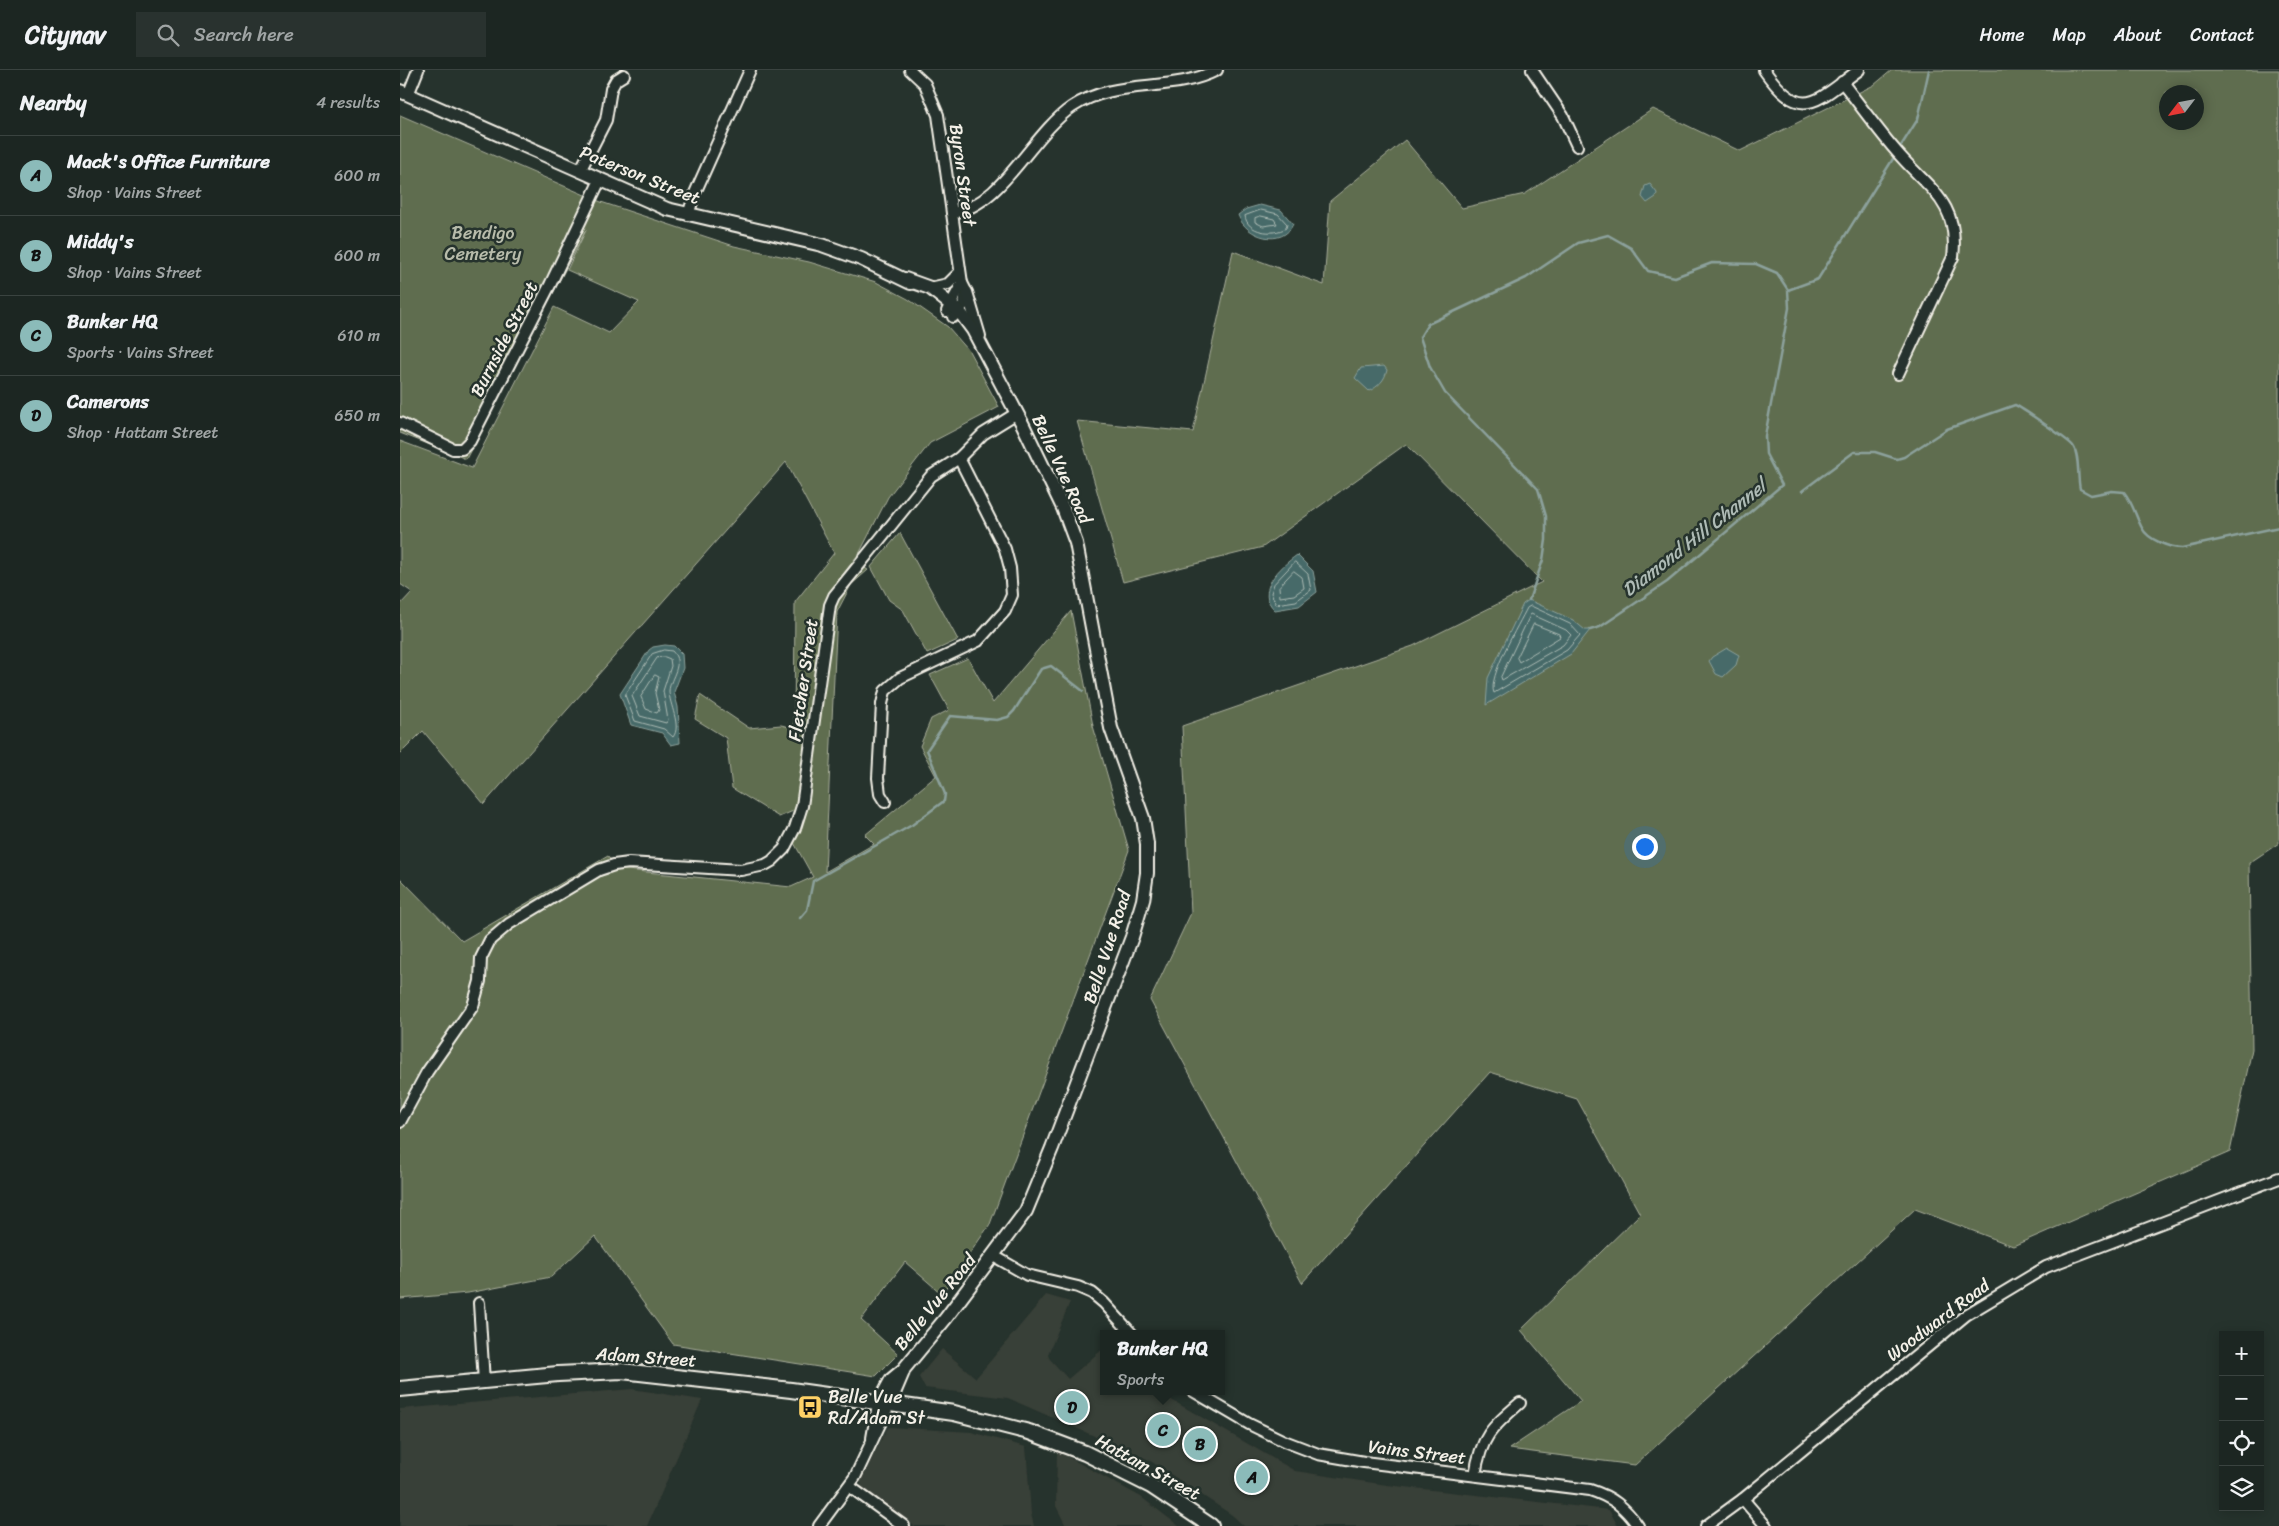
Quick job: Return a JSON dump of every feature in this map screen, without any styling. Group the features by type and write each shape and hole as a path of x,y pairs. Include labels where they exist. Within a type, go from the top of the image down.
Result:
{"main road":[{"name":"Adam Street","path":"400,1389 622,1371 791,1390 884,1404"},
{"name":"Hattam Street","path":"884,1404 954,1413 994,1422 1053,1440 1108,1463 1143,1482 1211,1526"}],"street":[{"path":"404,93 418,70"},
{"path":"688,215 695,193 750,70"},
{"name":"Byron Street","path":"910,70 925,84 938,115 960,272 982,343"},
{"path":"952,213 974,206 987,198 1054,122 1084,100 1119,88 1183,82 1217,70"},
{"path":"1532,70 1562,116 1577,146"},
{"path":"1764,70 1781,93 1798,103 1815,101 1859,70"},
{"path":"580,171 606,120 611,89 616,80 624,75"},
{"path":"1842,82 1897,152 1940,196 1950,218 1955,238 1953,257 1898,374"},
{"name":"Paterson Street","path":"404,93 667,209 822,244 905,279 952,312"},
{"name":"Burnside Street","path":"400,423 453,448 462,448 470,440 550,285 600,180"},
{"path":"930,288 948,284 960,272"},
{"name":"Belle Vue Road","path":"905,279 930,288 982,343 987,358"},
{"path":"952,312 964,287"},
{"name":"Belle Vue Road","path":"819,1526 861,1467 872,1442 891,1380 904,1370 994,1256 1026,1211 1052,1148 1132,937 1143,900 1147,873 1147,844 1143,818 1111,728 1071,528 1051,479 987,358 952,312"},
{"name":"Fletcher Street","path":"400,1122 426,1072 473,1006 480,981 481,958 490,940 509,924 573,885 614,865 629,863 741,870 764,865 778,856 790,840 802,806 816,692 830,605 834,596 931,476 959,458 983,434 1017,413"},
{"path":"884,802 880,794 878,778 882,704 885,691 900,678 978,641 1005,611 1012,595 1010,568 1005,549 959,458"},
{"name":"Woodward Road","path":"1706,1526 1743,1499 1966,1314 1998,1294 2046,1266 2279,1178"},
{"path":"994,1256 1027,1275 1078,1287 1092,1293 1104,1303 1128,1330"},
{"path":"480,1303 484,1382"},
{"name":"Vains Street","path":"1200,1395 1284,1442 1318,1454 1601,1494 1620,1504 1638,1526"},
{"path":"1475,1475 1479,1452 1486,1436 1520,1403"},
{"path":"849,1486 904,1526"},
{"path":"1743,1499 1766,1526"}],"shaded area":[{"path":"1046,1295 1070,1302 1048,1354 1049,1358 1068,1379 1100,1351 1100,1395 1163,1395 1295,1471 1387,1485 1609,1510 1618,1526 1244,1526 1232,1515 1149,1460 1008,1398 925,1388 919,1377 942,1349 976,1378"},
{"path":"632,1389 702,1400 647,1526 400,1526 400,1409"},
{"path":"888,1427 971,1432 1026,1447 1031,1514 1034,1526 914,1526 866,1494 860,1482"},
{"path":"1057,1451 1141,1497 1179,1526 1066,1526 1056,1506"}],"green space":[{"path":"1892,70 2279,70 2279,843 2249,863 2252,1049 2230,1152 2013,1246 1915,1209 1635,1465 1509,1449 1581,1401 1521,1330 1640,1214 1577,1099 1490,1072 1302,1283 1150,1000 1191,913 1182,726 1413,646 1542,582 1406,444 1263,547 1123,582 1077,421 1193,432 1233,251 1324,285 1330,201 1405,140 1462,208 1525,194 1653,109 1740,151 1874,85"},
{"name":"Bendigo Cemetery","path":"400,115 601,202 734,246 809,262 876,282 908,299 948,327 969,351 999,407 930,443 888,497 860,552 828,594 798,809 779,817 732,788 726,738 695,719 700,695 749,728 781,725 794,728 795,602 834,553 786,462 484,804 423,731 400,754 400,605 412,592 400,584 400,441 472,468 554,307 609,333 639,302 567,270 586,230 466,459 400,433"},
{"path":"900,533 958,640 927,654 903,610 889,600 871,567"},
{"path":"863,567 868,570 851,585 837,612 825,872 874,844 865,835 936,776 920,746 931,719 949,710 930,675 968,658 993,703 1071,611 1093,726 1129,850 990,1224 942,1294 905,1262 861,1320 898,1354 876,1376 673,1344 595,1236 551,1277 468,1293 400,1299 400,878 462,941 608,856 617,869 791,887 813,877 793,841 832,607 838,592"}],"water":[{"path":"1650,184 1657,193 1656,197 1647,203 1642,197 1645,186"},
{"path":"1260,205 1281,210 1293,224 1288,231 1281,236 1265,237 1256,234 1242,223 1238,215 1246,209"},
{"path":"1384,366 1387,370 1383,380 1369,391 1355,378 1361,368"},
{"path":"1297,555 1313,571 1317,592 1299,606 1275,610 1269,603 1268,587 1283,566"},
{"path":"1529,600 1573,620 1585,630 1590,630 1571,654 1486,705 1488,678 1523,604"},
{"path":"674,646 682,654 683,668 674,692 678,707 680,743 671,745 662,733 631,725 620,694 649,650 653,647"},
{"path":"1727,648 1739,655 1736,665 1723,677 1716,674 1709,661"}],"waterway":[{"path":"1899,149 1918,119 1929,70"},
{"path":"1788,290 1818,279 1896,154"},
{"name":"Diamond Hill Channel","path":"1529,600 1543,560 1546,540 1546,516 1538,489 1445,393 1430,367 1420,337 1428,324 1526,278 1578,243 1608,235 1631,248 1648,271 1675,277 1712,263 1756,264 1777,273 1788,290 1789,308 1765,436 1766,454 1782,485 1667,582 1600,627 1590,630"},
{"name":"Diamond Hill Channel","path":"1802,491 1854,452 1875,452 1897,459 1904,457 1947,429 2015,405 2073,446 2077,455 2080,489 2091,495 2112,491 2124,492 2130,500 2145,532 2160,542 2172,547 2182,548 2279,527"},
{"path":"800,918 807,910 813,881 912,825 944,801 945,794 927,750 950,716 997,720 1008,717 1014,711 1041,669 1051,666 1083,691"}],"place":[{"name":"Belle Vue Rd/Adam St","path":"810,1407"},
{"name":"Camerons","path":"1072,1407"},
{"name":"Bunker HQ","path":"1163,1430"},
{"name":"Middy's","path":"1200,1444"},
{"name":"Mack's Office Furniture","path":"1252,1477"}]}
